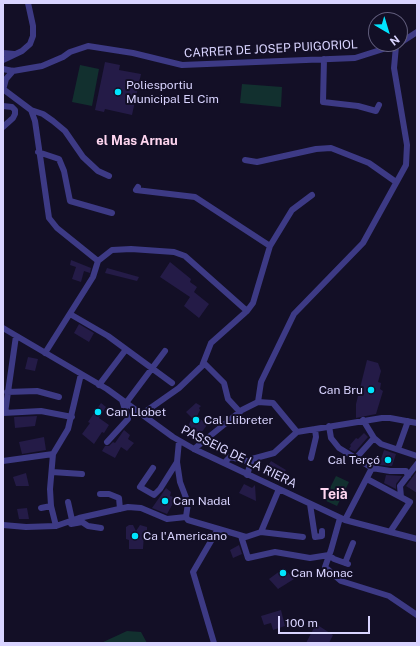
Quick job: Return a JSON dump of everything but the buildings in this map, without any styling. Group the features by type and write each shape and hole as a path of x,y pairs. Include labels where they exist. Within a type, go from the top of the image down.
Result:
{"street":[{"path":"5,59 25,49 33,36 32,14 28,3"},
{"name":"CARRER DE JOSEP PUIGORIOL","path":"408,38 417,32"},
{"name":"CARRER DE JOSEP PUIGORIOL","path":"5,59 4,69 13,71 42,66 63,57 70,52 88,46 133,53 182,65 355,58 373,52"},
{"path":"3,52 15,54"},
{"path":"258,402 261,382 294,314 363,243 406,165 407,145 394,68 397,52"},
{"path":"324,59 323,102 358,106 376,111 379,105"},
{"path":"13,71 6,79 3,89 31,110 43,114 53,121 65,131 83,157 98,171 109,176"},
{"path":"3,106 12,107 15,110 13,118 3,127"},
{"path":"31,110 35,121 38,152 49,218 57,228 98,261"},
{"path":"245,160 257,162 316,149 331,148 369,163 396,182"},
{"path":"38,152 59,159 64,171 70,201 112,213"},
{"path":"138,187 136,190 195,197 270,246"},
{"path":"142,414 179,388 202,366 211,342 247,311 253,303 270,246 292,210 312,195"},
{"path":"46,353 93,277 98,261 112,250 131,249 174,252 185,256 247,311"},
{"path":"70,314 108,336 172,383"},
{"name":"PASSEIG DE LA RIERA","path":"3,328 99,385 124,401 179,441 194,449 342,519 417,539"},
{"path":"16,336 4,413 41,410 72,417"},
{"path":"107,442 128,419 124,401 165,351"},
{"path":"99,385 124,352"},
{"path":"204,362 224,383 228,399 240,412"},
{"path":"59,525 51,506 50,490 53,454 68,429 81,374"},
{"path":"8,392 37,392 59,397"},
{"path":"194,449 240,412 258,402 273,403 297,432"},
{"path":"247,475 252,459 274,453 297,432 363,420 390,418 417,423"},
{"path":"363,420 374,438 381,444 416,454"},
{"path":"398,449 408,422"},
{"path":"329,426 331,438 339,448 372,468 390,471 406,470 408,476"},
{"path":"311,458 316,437 315,429"},
{"path":"356,458 374,438"},
{"path":"179,441 177,462 180,482 188,503 187,519"},
{"path":"3,461 53,454"},
{"path":"224,464 230,457 251,462"},
{"path":"153,468 140,487 154,494 160,489 177,462"},
{"path":"401,497 400,486 417,464"},
{"path":"372,468 367,479 342,519 324,567 341,581 390,596 417,615"},
{"path":"52,472 82,474"},
{"path":"367,479 410,502"},
{"path":"261,532 279,489"},
{"path":"100,494 109,494 119,498 120,508"},
{"path":"390,532 410,502 417,499"},
{"path":"68,502 72,520"},
{"path":"310,504 314,537 322,536 322,531"},
{"path":"41,508 51,506"},
{"path":"59,525 72,520 120,508 141,508 167,519 187,519 246,537 261,532 303,537"},
{"path":"3,525 26,527 82,522 88,526 100,528"},
{"path":"214,643 193,572 218,529"},
{"path":"241,536 248,558 274,552 310,558 329,555 334,559 346,563 353,543"}],"green space":[{"path":"80,65 99,69 92,106 72,102"},
{"path":"242,84 282,87 281,107 240,103"},
{"path":"336,476 349,482 337,506 324,500"},
{"path":"127,631 141,632 147,643 101,643"}],"place":[{"name":"Poliesportiu Municipal El Cim","path":"118,92"},
{"name":"Can Bru","path":"371,390"},
{"name":"Can Llobet","path":"98,412"},
{"name":"Cal Llibreter","path":"196,420"},
{"name":"Cal Terçó","path":"388,460"},
{"name":"Can Nadal","path":"165,501"},
{"name":"Ca l'Americano","path":"135,536"},
{"name":"Can Monac","path":"283,573"}],"district":[{"name":"el Mas Arnau","path":"137,141"},
{"name":"Teià","path":"334,495"}]}
